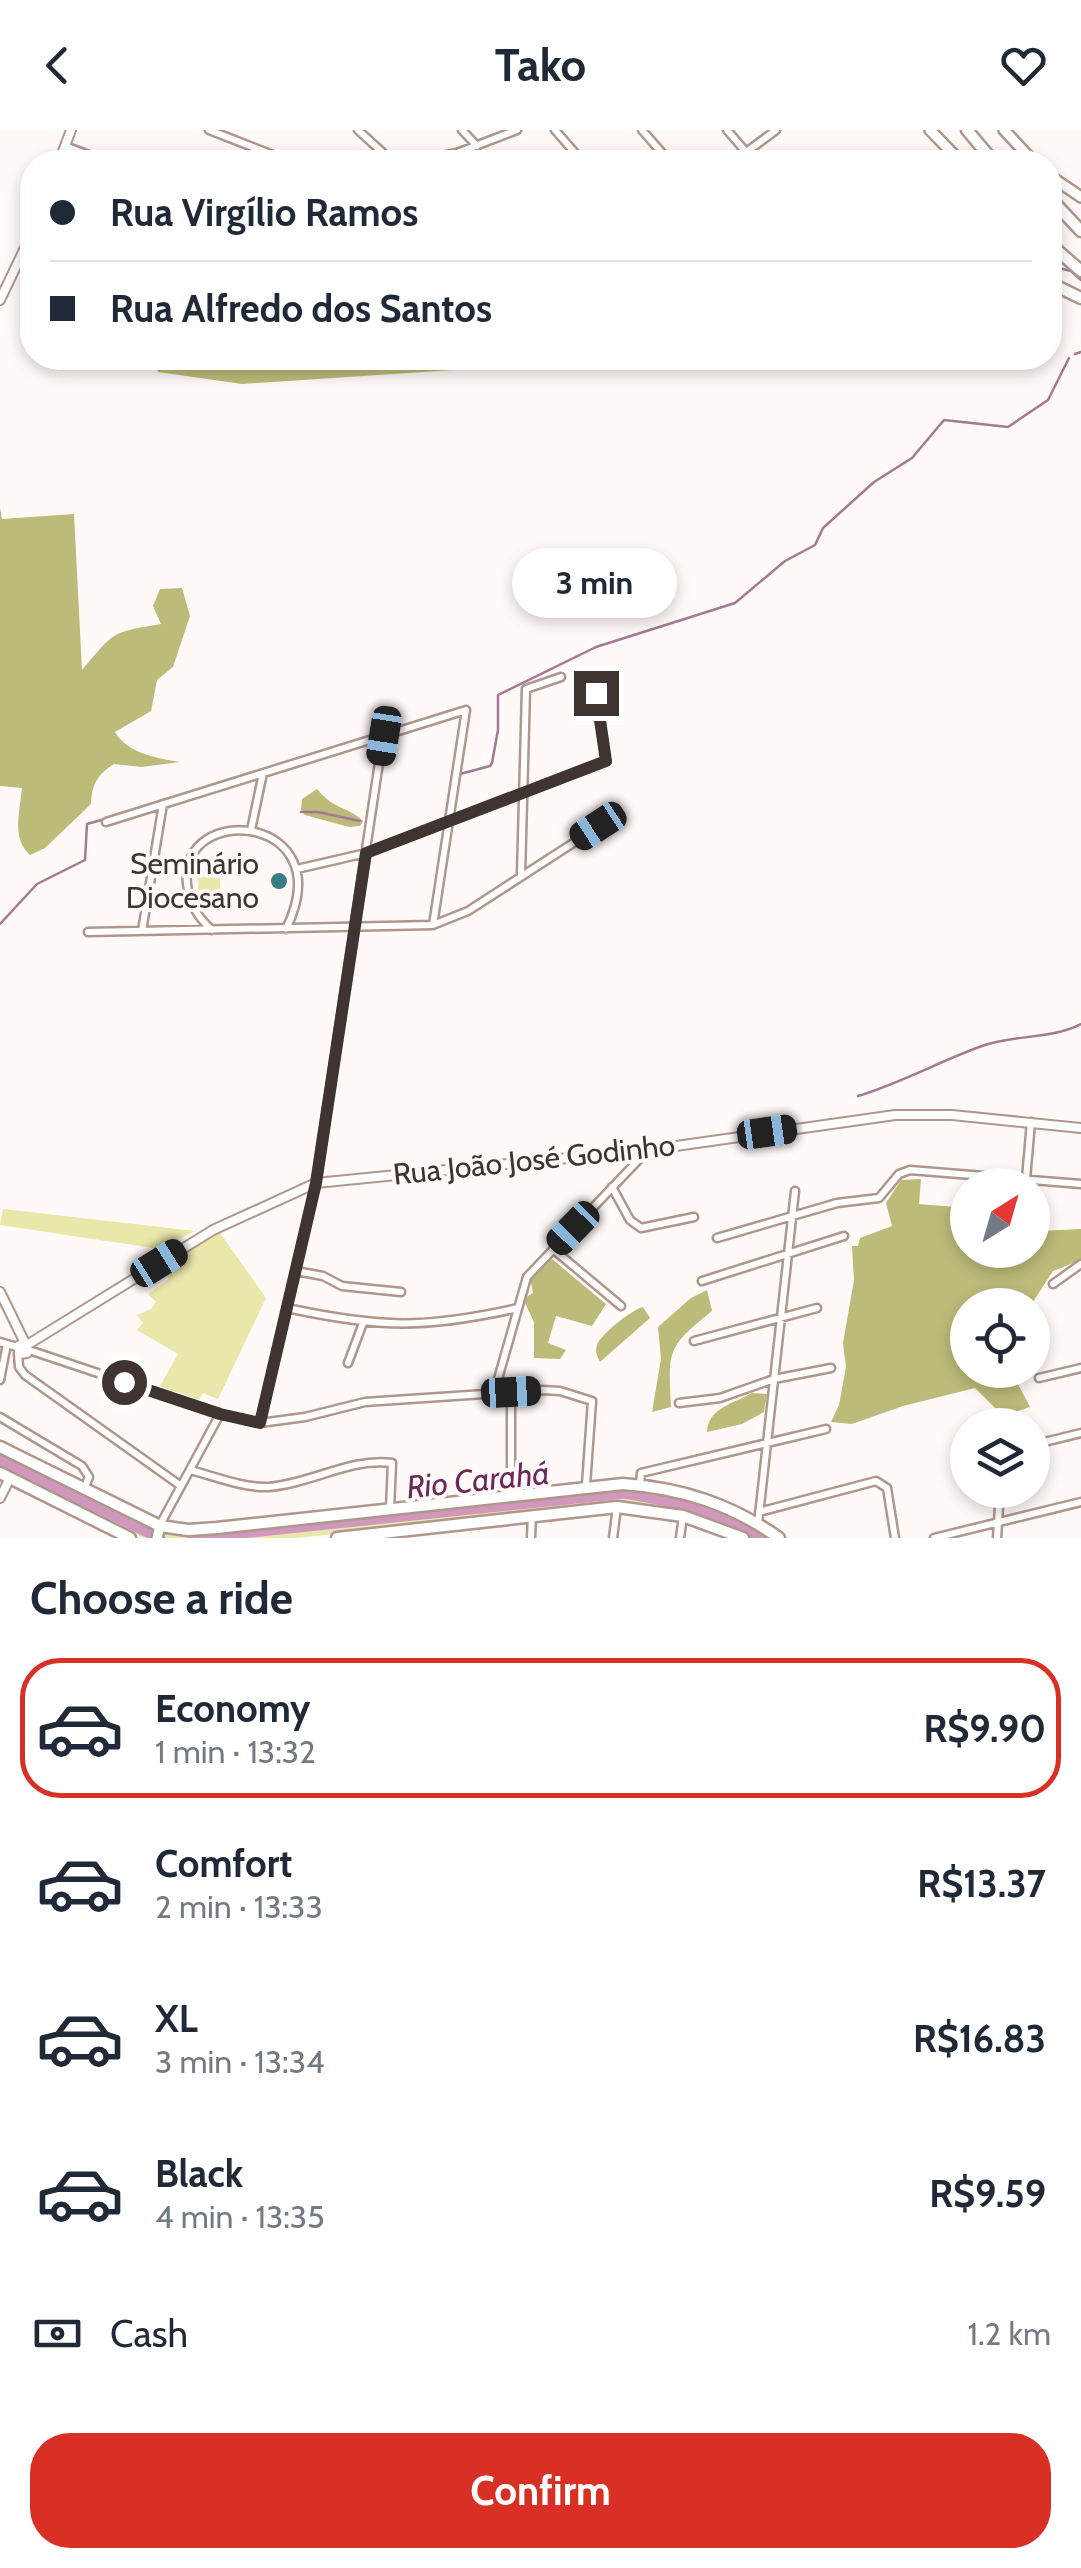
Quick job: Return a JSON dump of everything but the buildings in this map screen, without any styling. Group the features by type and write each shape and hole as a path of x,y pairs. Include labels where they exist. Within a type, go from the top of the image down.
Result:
{"main road":[{"path":"930,130 949,150"},
{"path":"967,130 985,150"},
{"path":"1004,130 1023,150"},
{"path":"982,146 987,150"},
{"path":"1076,218 1081,231"},
{"path":"1076,260 1081,271"},
{"path":"0,1447 158,1532 586,1485 640,1485 698,1496 759,1518 778,1538"},
{"path":"20,1460 7,1483 130,1538"},
{"path":"337,1538 617,1508 683,1516 742,1538"}],"street":[{"path":"64,150 71,130"},
{"path":"209,130 260,150"},
{"path":"358,130 380,150"},
{"path":"465,130 477,146"},
{"path":"461,150 517,130"},
{"path":"555,130 572,150"},
{"path":"642,130 660,150"},
{"path":"727,130 744,150"},
{"path":"749,150 776,130"},
{"path":"65,146 76,150"},
{"path":"0,300 20,258"},
{"path":"521,876 526,689 562,678"},
{"path":"297,869 366,853 606,761 596,693"},
{"path":"106,822 466,710 433,925"},
{"path":"260,1423 316,1183 384,736"},
{"path":"252,830 263,773"},
{"path":"142,931 163,804"},
{"path":"88,932 433,925 460,916 598,826"},
{"path":"212,930 191,901 186,878 189,858 206,839 252,830 276,840 297,869 299,894 286,928"},
{"name":"Rua João José Godinho","path":"19,1347 213,1230 316,1183 648,1150 895,1115 952,1115 1081,1128"},
{"path":"1027,1168 1030,1122"},
{"path":"494,1392 527,1277 648,1150"},
{"path":"717,1238 837,1203 879,1198 895,1179 910,1170 950,1173"},
{"path":"1050,1182 1081,1184"},
{"path":"612,1187 630,1220 641,1228 694,1217"},
{"path":"795,1191 759,1518 873,1482 887,1488 895,1538"},
{"path":"702,1280 844,1236"},
{"path":"553,1249 621,1306"},
{"path":"1053,1284 1081,1264"},
{"path":"296,1271 323,1276 342,1286 401,1292"},
{"path":"0,1292 15,1322 20,1366 25,1374 181,1486"},
{"path":"287,1308 363,1323 427,1325 518,1308"},
{"path":"694,1341 817,1308"},
{"path":"348,1363 363,1323"},
{"path":"0,1380 19,1347"},
{"path":"19,1347 220,1414 260,1423 365,1402 560,1391 592,1402 586,1485"},
{"path":"679,1403 720,1398 774,1380 831,1368"},
{"path":"1050,1375 1081,1368"},
{"path":"511,1392 511,1493"},
{"path":"158,1532 220,1414"},
{"path":"0,1417 82,1466 89,1478 84,1489"},
{"path":"640,1485 641,1473 826,1429"},
{"path":"1050,1440 1081,1433"},
{"path":"190,1470 268,1487 365,1462 392,1463 390,1508"},
{"path":"934,1538 1081,1502"},
{"path":"613,1538 617,1508"},
{"path":"997,1538 999,1508"},
{"path":"531,1538 532,1515"},
{"path":"680,1538 683,1516"},
{"path":"456,1538 457,1523"}],"shaded area":[{"path":"158,370 454,370 242,384"},
{"path":"0,508 2,519 74,514 82,670 115,636 161,624 153,606 160,589 182,588 190,616 173,667 157,680 151,711 115,732 135,750 180,762 141,767 114,764 96,781 91,804 45,848 30,855 20,841 22,788 0,786"},
{"path":"317,789 363,821 360,826 349,827 305,815 301,810 302,799"},
{"path":"219,856 221,910 199,911 197,857"},
{"path":"921,1179 919,1204 950,1207 950,1268 1050,1268 1050,1231 1081,1229 1081,1260 1053,1271 1042,1288 950,1288 950,1388 975,1388 852,1424 831,1422 839,1405 846,1367 843,1343 854,1280 852,1246 858,1246 860,1238 892,1226 886,1203 901,1180"},
{"path":"3,1209 195,1231 160,1249 0,1225"},
{"path":"220,1233 266,1298 218,1399 203,1393 199,1400 160,1386 178,1354 137,1330 143,1323 137,1315 151,1309 156,1302 148,1294 169,1279 160,1265"},
{"path":"552,1259 606,1304 592,1326 556,1316 548,1343 566,1350 560,1359 534,1358 534,1322 523,1299 533,1293 530,1278"},
{"path":"707,1290 712,1311 686,1333 674,1351 671,1407 652,1412 661,1359 658,1327 691,1298"},
{"path":"643,1307 650,1318 600,1362 596,1350 600,1340 624,1317"},
{"path":"975,1388 1020,1388 1030,1407 1027,1408 995,1408"},
{"path":"752,1393 767,1394 764,1412 742,1424 707,1432 717,1412"},
{"path":"25,1464 155,1528 152,1538 143,1538 16,1475"},
{"path":"618,1487 699,1503 773,1538 752,1538 677,1508 621,1502 297,1538 162,1538 166,1531"}],"waterway":[{"path":"1062,269 1081,280"},
{"path":"1075,354 1081,352"},
{"path":"460,774 492,763 498,730 498,695 596,647 735,603 785,561 815,545 823,528 874,482 912,458 944,420 1008,427 1048,400 1069,358"},
{"path":"301,812 360,821"},
{"path":"0,924 37,884 85,860 87,824 105,819"},
{"path":"858,1096 982,1046 1081,1024"},
{"name":"Rio Carahá","path":"0,1460 160,1538"},
{"name":"Rio Carahá","path":"193,1538 624,1493 695,1508 760,1538"}],"place":[{"name":"Seminário Diocesano","path":"279,881"}],"route":[{"path":"124,1382 260,1423 316,1183 366,853 606,761 596,693"}]}
